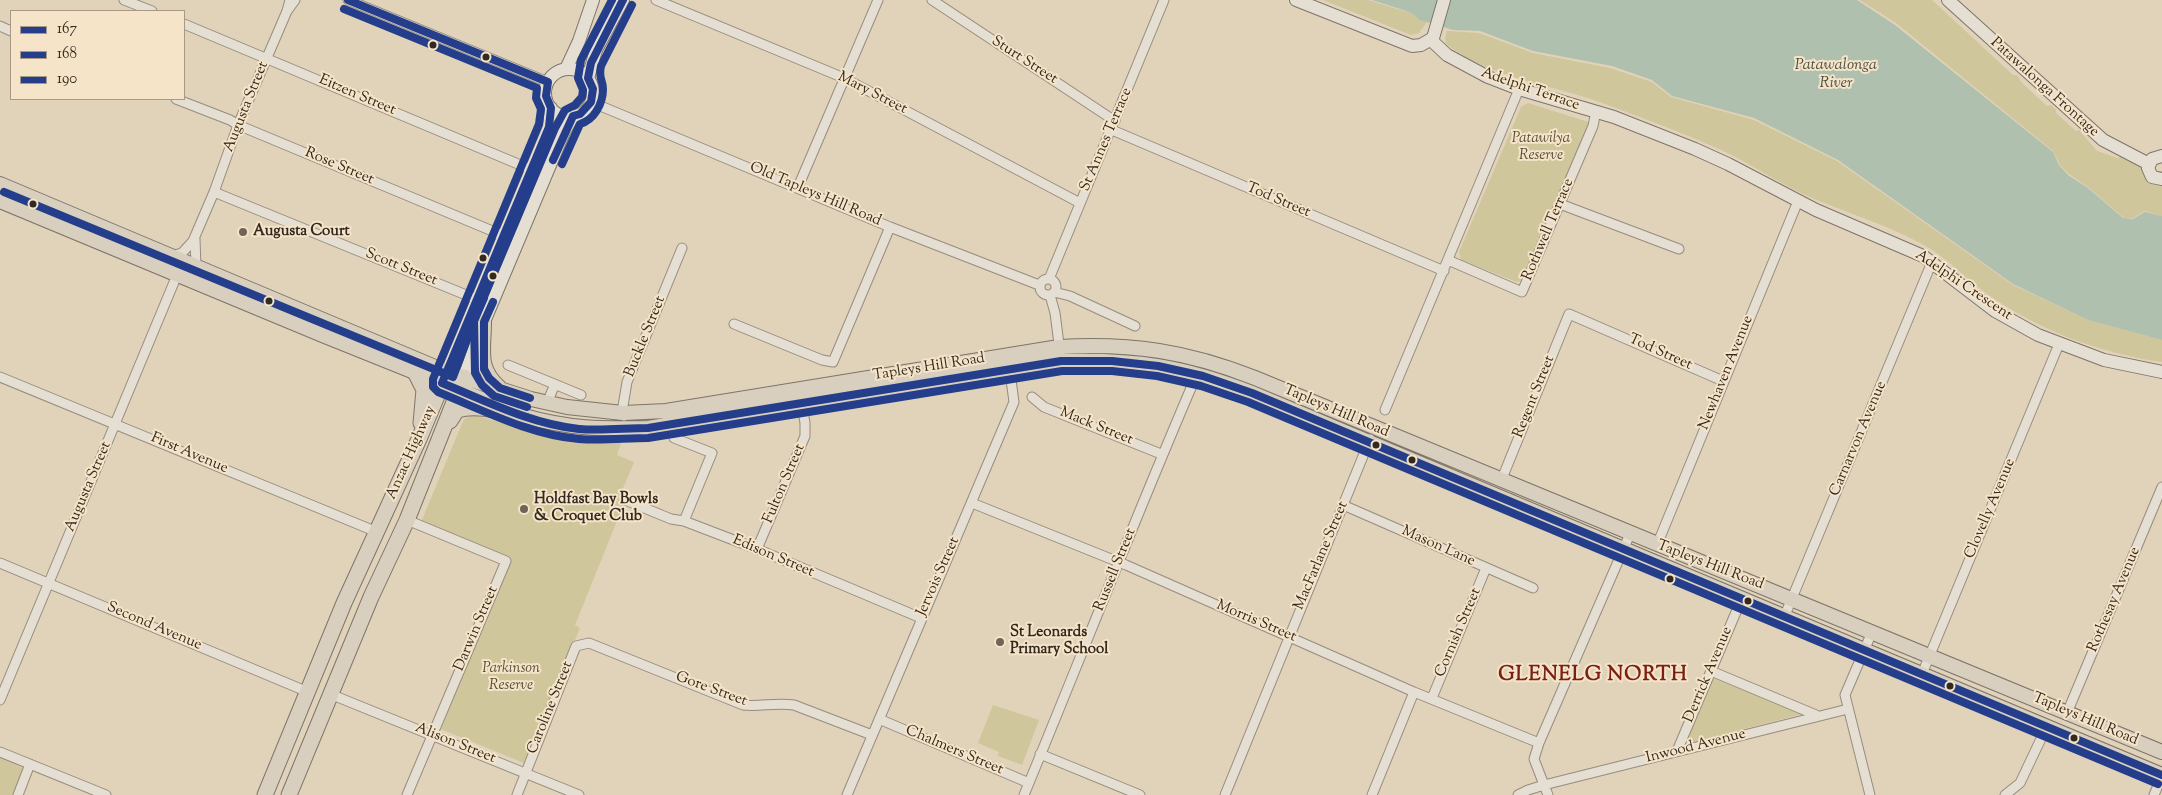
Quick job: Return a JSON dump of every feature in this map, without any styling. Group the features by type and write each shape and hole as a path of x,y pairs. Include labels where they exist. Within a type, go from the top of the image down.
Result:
{"highway":[{"path":"416,372 424,390 420,439"},
{"name":"Anzac Highway","path":"268,788 344,603 420,439 444,378"},
{"name":"Anzac Highway","path":"290,792 371,597 407,520 442,436 461,384"},
{"path":"442,436 457,410 480,408 524,416"},
{"path":"344,603 348,607 359,608 371,597"},
{"path":"337,622 343,619 350,620 357,622 359,626"},
{"path":"278,764 287,770 291,770 301,763"},
{"path":"268,788 276,779 290,784 290,792"}],"main road":[{"path":"0,184 461,384"},
{"path":"0,200 177,275 416,372 444,378"},
{"path":"169,256 177,275"},
{"path":"484,322 484,369 489,378 500,388"},
{"name":"Tapleys Hill Road","path":"461,384 500,388 567,408 624,413 666,411 800,396 1010,369 1098,345 1170,352 1246,374 2162,752"},
{"name":"Tapleys Hill Road","path":"461,384 524,416 548,423 580,428 625,428 658,426 1008,355 1060,354 1138,362 1197,374 1252,393 2162,775"}],"street":[{"path":"124,0 149,10"},
{"name":"Augusta Street","path":"169,256 178,255 187,249 197,232 214,192 238,125 290,0"},
{"name":"Augusta Street","path":"287,11 295,0"},
{"path":"348,0 548,82"},
{"path":"566,69 579,42 593,0"},
{"path":"588,78 596,50 623,0"},
{"name":"Mary Street","path":"656,0 844,78 1080,203"},
{"path":"798,187 878,0"},
{"name":"Sturt Street","path":"932,0 1115,121"},
{"name":"St Annes Terrace","path":"1049,279 1164,0"},
{"path":"1296,0 1412,46 1421,45 1430,40 1436,28 1444,0"},
{"name":"Patawalonga Frontage","path":"1948,0 2103,140 2148,164 2152,177 2162,179"},
{"name":"Eitzen Street","path":"185,24 530,169"},
{"name":"Adelphi Terrace","path":"1430,40 1447,55 1465,66 1519,89 1614,117 1715,158"},
{"path":"566,69 578,70 588,78 593,89 591,102 580,114 573,116 558,113 551,108 546,96 548,82 558,72 566,69"},
{"path":"1385,410 1519,89"},
{"name":"Rose Street","path":"179,100 502,235"},
{"name":"Old Tapleys Hill Road","path":"591,102 890,227 1039,285"},
{"name":"Anzac Highway","path":"444,378 549,126 551,108"},
{"name":"Rothwell Terrace","path":"1448,260 1522,292 1593,126 1596,112"},
{"name":"Anzac Highway","path":"461,384 484,322 564,132 573,116"},
{"name":"Tod Street","path":"1112,130 1444,271"},
{"path":"2148,164 2155,157 2162,156"},
{"name":"Adelphi Crescent","path":"1715,158 1798,202 1923,256 1995,311 2059,344 2104,360 2162,372"},
{"name":"Scott Street","path":"214,192 476,300"},
{"name":"Newhaven Avenue","path":"1657,545 1798,202"},
{"path":"1560,204 1679,249"},
{"path":"734,324 822,360 834,362 890,227"},
{"name":"Augusta Street","path":"196,268 194,244 197,232"},
{"name":"Buckle Street","path":"625,428 624,413 627,382 682,248"},
{"name":"Carnarvon Avenue","path":"1785,616 1932,262"},
{"name":"Augusta Street","path":"0,700 177,275"},
{"path":"1060,354 1052,294 1055,283 1049,279 1042,281 1039,285 1041,293 1052,294 1070,296 1134,326"},
{"name":"Tod Street","path":"1569,314 1723,381"},
{"name":"Regent Street","path":"1501,480 1569,314"},
{"name":"Clovelly Avenue","path":"1922,674 2059,344"},
{"name":"Jervois Street","path":"846,795 1014,402 1008,355"},
{"path":"508,365 581,395"},
{"name":"Russell Street","path":"1024,795 1119,563 1161,454 1197,374"},
{"name":"First Avenue","path":"0,377 377,532"},
{"path":"548,403 554,384"},
{"name":"Fulton Street","path":"757,549 805,436 805,423 800,396"},
{"name":"Mack Street","path":"1032,397 1044,407 1161,454"},
{"name":"MacFarlane Street","path":"1225,795 1288,635 1375,428"},
{"path":"674,438 712,453 684,521"},
{"name":"Rothesay Avenue","path":"2067,713 2162,487"},
{"name":"Edison Street","path":"624,500 671,519 684,521 757,549 921,618"},
{"name":"Morris Street","path":"972,503 1119,563 1288,635 1414,692 1539,743"},
{"name":"Mason Lane","path":"1343,505 1533,588"},
{"name":"Darwin Street","path":"407,520 506,561 407,795"},
{"path":"1548,795 1534,759 1539,743 1630,534"},
{"name":"Second Avenue","path":"0,563 308,692"},
{"name":"Cornish Street","path":"1432,698 1486,568"},
{"name":"Derrick Avenue","path":"1677,752 1742,598"},
{"path":"1870,795 1845,695 1872,632"},
{"name":"Gore Street","path":"579,644 589,643 743,704 755,706 780,703 794,705 872,735"},
{"name":"Caroline Street","path":"517,795 576,646 579,644"},
{"path":"1711,671 1817,716"},
{"path":"1372,795 1414,692"},
{"name":"Alison Street","path":"330,694 579,795"},
{"name":"Inwood Avenue","path":"1518,795 1544,785 1848,708"},
{"name":"Chalmers Street","path":"879,719 1029,783"},
{"path":"2005,795 2020,782 2047,726"},
{"path":"0,752 106,795"},
{"path":"1040,754 1140,795"},
{"path":"18,795 30,764"},
{"path":"2154,795 2162,775"}],"green space":[{"path":"1323,0 1368,0 1429,19 1419,33 1411,35"},
{"path":"1860,0 1932,0 2013,75 2017,75 2022,83 2047,106 2051,105 2056,110 2056,113 2076,131 2079,130 2097,151 2118,158 2122,156 2137,164 2156,185 2162,186 2162,216 2145,211 2133,218 2124,218 2088,187 2069,174 2060,165 2053,151 1896,23"},
{"path":"1447,31 1479,33 1533,53 1610,68 1652,82 1671,97 1754,120 1837,161 2013,285 2088,320 2162,340 2162,362 2091,346 2046,328 2003,305 1937,253 1906,236 1803,194 1730,154 1678,132 1588,98 1524,80 1483,65 1464,56 1446,44"},
{"name":"Patawilya Reserve","path":"1528,103 1588,122 1589,125 1523,280 1517,282 1461,260 1459,252 1521,107"},
{"name":"Holdfast Bay Bowls & Croquet Club","path":"473,415 569,440 622,440 617,455 634,462 621,493 627,496 575,625 580,628 524,763 441,729 511,559 421,522 464,419"},
{"path":"1713,678 1802,714 1685,744"},
{"path":"993,705 1039,720 1022,765 998,756 999,752 978,743"},
{"path":"0,758 25,769 13,795 0,795"}],"water":[{"name":"Patawalonga River","path":"1372,0 1857,0 1895,25 2053,152 2059,165 2068,175 2088,188 2123,218 2133,219 2145,212 2162,216 2162,340 2088,320 2013,284 1838,160 1754,118 1672,96 1652,80 1612,66 1533,51 1480,31 1453,30 1420,20 1413,14"}],"transit line":[{"name":"167","path":"348,0 548,82 546,96 551,108 549,127 442,383 526,417 561,426 596,430 648,428 1061,361 1112,361 1158,366 1203,376 1252,393 2162,775"},
{"name":"190","path":"4,192 453,377 475,318 555,128 565,110 575,105 582,97 583,90 578,78 581,60 612,0"},
{"name":"167","path":"553,160 573,116 580,114 591,102 593,89 588,78 591,63 623,0"},
{"name":"168","path":"562,164 580,124 590,119 597,111 603,95 600,74 601,66 632,5"},
{"name":"168","path":"344,9 537,88 536,98 541,109 539,124 433,379 433,387 438,392 489,414 561,437 596,440 648,438 1062,371 1112,371 1157,376 1201,386 1248,402 2158,784"},
{"name":"168","path":"484,298 474,321 475,373 482,385 494,396 527,407"},
{"name":"167","path":"493,302 484,322 484,369 489,378 500,388 530,398"}],"place":[{"name":"Augusta Court","path":"243,232"},
{"name":"Holdfast Bay Bowls & Croquet Club","path":"524,509"},
{"name":"St Leonards Primary School","path":"1000,642"}],"district":[{"name":"GLENELG NORTH","path":"1593,677"}],"park label":[{"name":"Parkinson Reserve","path":"511,678"}]}
